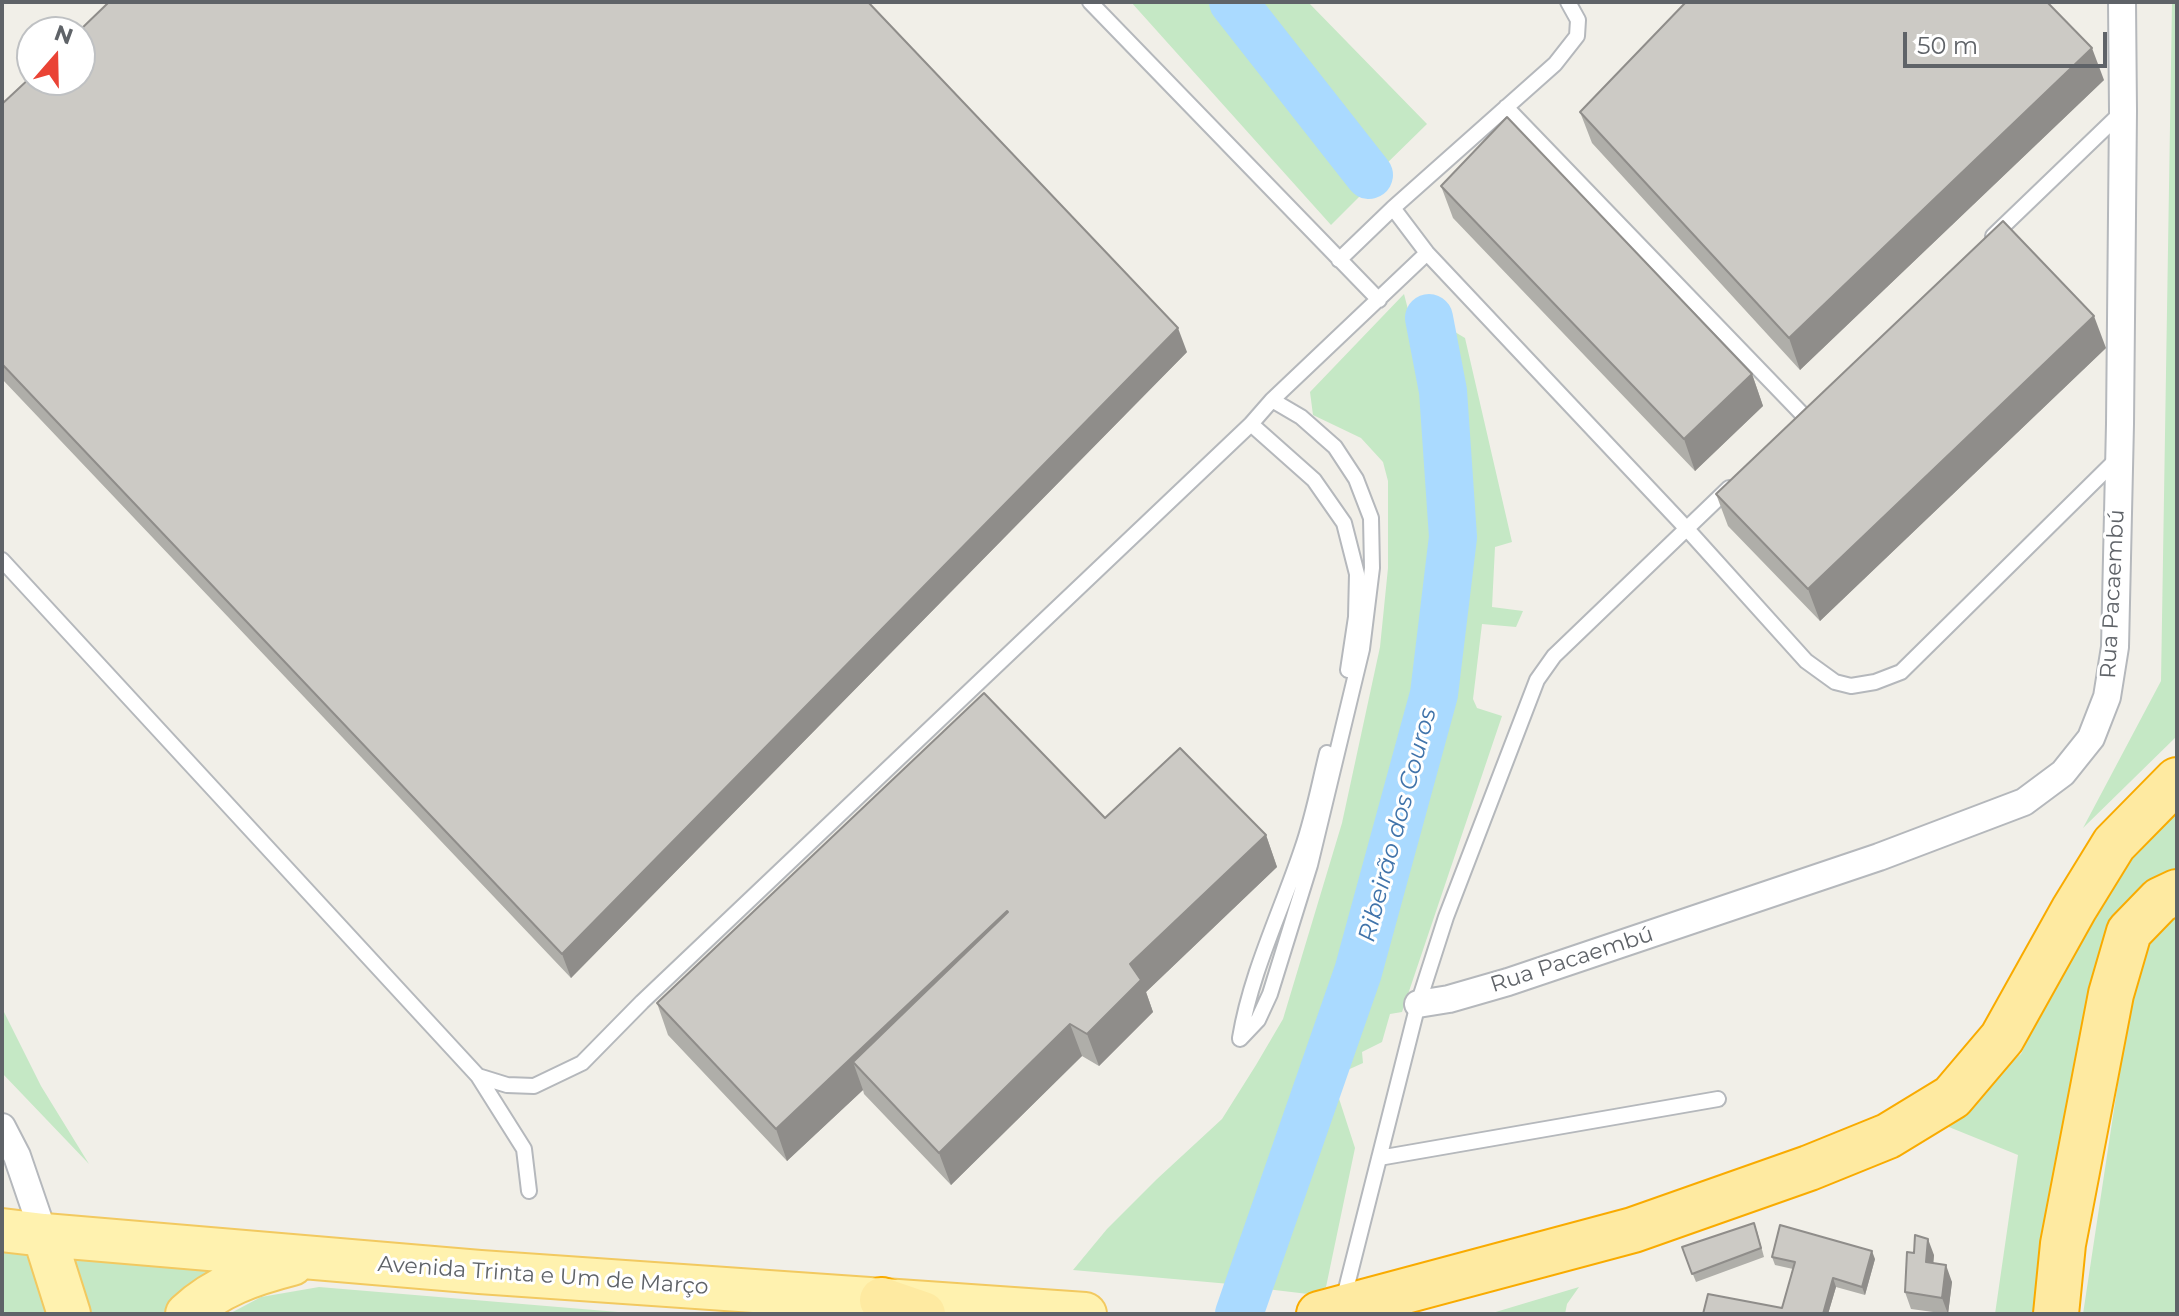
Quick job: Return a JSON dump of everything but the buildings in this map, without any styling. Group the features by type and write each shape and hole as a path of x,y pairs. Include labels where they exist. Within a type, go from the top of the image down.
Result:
{"highway":[{"path":"1330,1312 1647,1225 1809,1168 1888,1136 1952,1097 2002,1038 2114,844 2177,780"},
{"path":"2056,1314 2063,1244 2111,994 2129,932 2160,900 2177,892"},
{"path":"882,1300 923,1314"}],"main road":[{"name":"Avenida Trinta e Um de Março","path":"2,1230 312,1259 1085,1314"},
{"path":"44,1235 69,1314"},
{"path":"187,1314 222,1288 247,1277 312,1259"}],"street":[{"name":"Rua Pacaembú","path":"1418,1004 1449,999 1508,982 1879,857 2024,802 2063,773 2091,738 2107,697 2115,647 2120,424 2122,2"},
{"path":"2,1127 17,1156 44,1235"}],"lane":[{"path":"1090,2 1379,300"},
{"path":"1339,260 1555,64 1577,36 1578,20 1568,2"},
{"path":"1506,107 1799,422 1816,406"},
{"path":"1987,242 2123,111"},
{"path":"1393,208 1427,253 1687,529 1806,661 1835,682 1851,686 1875,682 1901,672 2118,458"},
{"path":"478,1076 507,1085 534,1086 582,1063 642,1002 1427,253"},
{"path":"1251,424 1314,480 1344,523 1357,574 1350,664 1303,846 1252,986 1240,1039 1258,1020 1270,994 1310,865 1362,649 1372,568 1371,518 1356,479 1335,447 1301,417 1272,400"},
{"path":"1330,1312 1379,1158 1418,1004 1446,917 1537,680 1554,656 1740,478"},
{"path":"2,560 478,1076 524,1149 529,1191"},
{"path":"1379,1158 1718,1099"}],"green space":[{"path":"1131,2 1215,2 1365,191 1331,225"},
{"path":"1248,2 1308,2 1427,124 1379,171"},
{"path":"2172,2 2177,2 2177,736 2083,828 2161,681"},
{"path":"1404,294 1431,398 1442,539 1421,700 1342,976 1241,1285 1073,1270 1107,1229 1222,1119 1283,1019 1342,823 1380,647 1388,568 1388,481 1383,462 1361,438 1313,415 1310,392"},
{"path":"1440,323 1465,338 1512,542 1495,547 1492,607 1523,611 1516,627 1482,624 1473,699 1477,708 1502,716 1402,1012 1390,1014 1382,1042 1362,1052 1363,1063 1332,1077 1355,1148 1326,1287 1308,1294 1258,1288 1361,982 1439,698 1463,533 1453,393"},
{"path":"2177,798 2177,871 2143,890 2046,1314 1995,1314 2018,1155 1939,1123 2021,1054 2104,880"},
{"path":"2177,913 2177,1314 2083,1314 2121,1063 2139,968 2155,932"},
{"path":"2,1008 41,1086 89,1164 2,1073"},
{"path":"2,1238 41,1244 60,1314 2,1314"},
{"path":"56,1247 263,1262 181,1314 76,1314"},
{"path":"319,1287 642,1314 229,1314 261,1297"},
{"path":"1579,1287 1567,1304 1565,1314 1489,1314"}],"waterway":[{"name":"Ribeirão dos Couros","path":"1233,2 1369,175"},
{"name":"Ribeirão dos Couros","path":"1239,1314 1358,972 1434,694 1453,537 1443,391 1429,318"}]}
